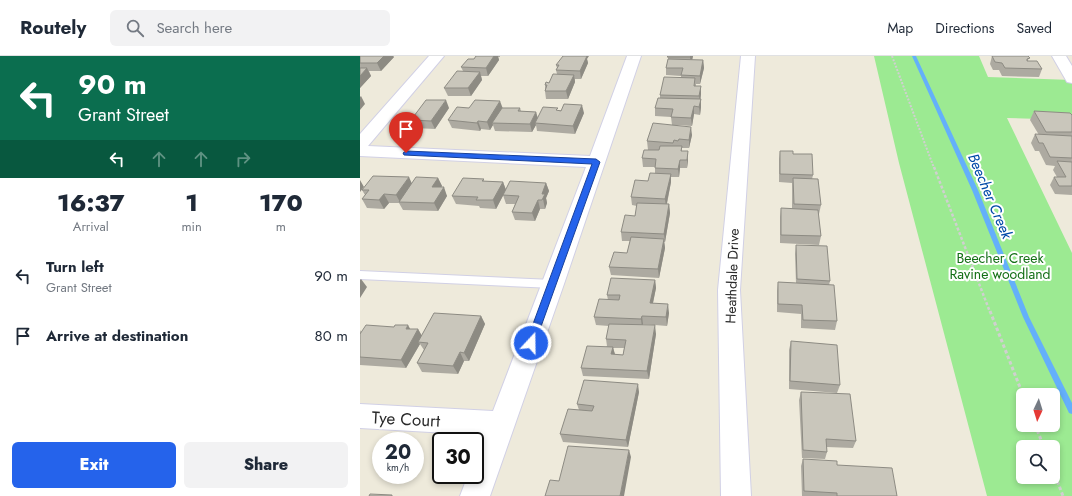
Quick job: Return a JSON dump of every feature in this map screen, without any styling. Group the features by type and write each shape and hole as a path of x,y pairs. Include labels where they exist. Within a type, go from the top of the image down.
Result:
{"street":[{"path":"360,145 437,56"},
{"path":"475,496 500,424 553,284 634,56"},
{"name":"Heathdale Drive","path":"736,496 729,290 748,56"},
{"path":"1059,56 1072,79"},
{"path":"360,151 596,162"},
{"name":"Tye Court","path":"360,416 500,424"}],"lane":[{"path":"360,275 553,284"}],"path":[{"path":"892,56 943,192 1020,388"},
{"path":"1058,484 1063,496"}],"green space":[{"name":"Beecher Creek Ravine woodland","path":"874,56 979,56 988,77 1072,80 1072,120 1007,118 1072,253 1072,496 987,496 899,163"}],"building":[{"path":"360,56 384,56 377,63 360,63"},
{"path":"476,56 494,56 486,68 461,67 468,59 474,59"},
{"path":"563,56 587,56 580,71 556,70 559,65 556,65"},
{"path":"668,56 691,56 667,57"},
{"path":"992,56 1028,56 1030,58 1027,59 1027,61 1037,61 1042,69 1005,68 1002,63 995,62"},
{"path":"668,59 703,60 700,76 681,75 683,68 666,68"},
{"path":"360,68 367,68 360,76"},
{"path":"457,71 480,72 468,88 444,88"},
{"path":"553,74 574,75 566,91 545,91 547,85 545,85 546,82 549,83"},
{"path":"664,77 695,78 694,86 701,86 699,96 660,95"},
{"path":"658,98 701,99 699,107 694,106 691,118 671,117 673,109 655,108"},
{"path":"426,100 446,100 431,121 411,120"},
{"path":"475,100 500,101 487,122 478,121 477,123 448,120 457,107 469,108"},
{"path":"564,104 582,105 573,126 535,123 543,107 558,108 556,110 561,111"},
{"path":"502,108 520,108 518,111 536,112 530,124 492,123"},
{"path":"1034,111 1070,113 1072,115 1072,132 1046,132"},
{"path":"653,123 691,127 689,140 679,139 678,141 674,140 673,143 647,141"},
{"path":"1035,134 1072,136 1072,158 1050,157 1043,143 1039,143"},
{"path":"660,146 682,146 681,151 688,151 687,160 680,160 678,169 655,168 656,159 642,158 644,150 659,150"},
{"path":"780,151 793,151 793,154 812,154 813,175 780,174"},
{"path":"1057,161 1072,162 1072,186 1059,186 1054,177 1066,177"},
{"path":"650,173 671,174 665,199 631,197 635,180 648,181"},
{"path":"373,176 409,177 396,195 384,194 379,200 362,199 369,190 362,190"},
{"path":"416,177 438,178 432,187 444,187 434,203 399,202"},
{"path":"463,178 503,182 493,200 476,200 478,197 452,196"},
{"path":"793,178 818,179 821,205 794,204"},
{"path":"510,181 546,183 542,194 545,194 542,200 538,200 532,213 512,212 519,196 503,195"},
{"path":"637,203 669,204 664,234 621,232 625,215 635,216"},
{"path":"781,208 818,210 821,236 781,235"},
{"path":"631,237 664,239 658,269 609,267 614,252 627,253"},
{"path":"796,245 827,246 830,281 797,279"},
{"path":"611,278 655,280 650,303 668,304 666,317 642,316 641,319 594,317 599,299 619,300 620,295 607,295"},
{"path":"778,282 834,285 837,321 803,320 802,305 778,304"},
{"path":"434,313 481,316 464,353 460,352 453,366 417,363 428,343 418,342"},
{"path":"609,324 655,325 647,371 581,368 587,346 613,347 611,354 623,355 626,340 606,339"},
{"path":"366,325 394,327 395,325 408,325 406,329 418,329 401,360 360,357 360,334"},
{"path":"791,341 837,345 840,385 790,381"},
{"path":"584,380 638,384 626,440 560,434 568,409 592,411 594,406 577,404"},
{"path":"801,392 850,394 856,441 826,439 827,452 803,450"},
{"path":"568,446 629,450 620,496 545,496 550,480 559,481"},
{"path":"803,459 837,461 837,465 892,468 897,496 837,496 837,493 804,491"},
{"path":"370,494 392,495 392,496 369,496"}],"waterway":[{"name":"Beecher Creek","path":"914,56 975,190 1026,317 1072,411"}],"route":[{"path":"406,153 596,162 531,343"}]}
